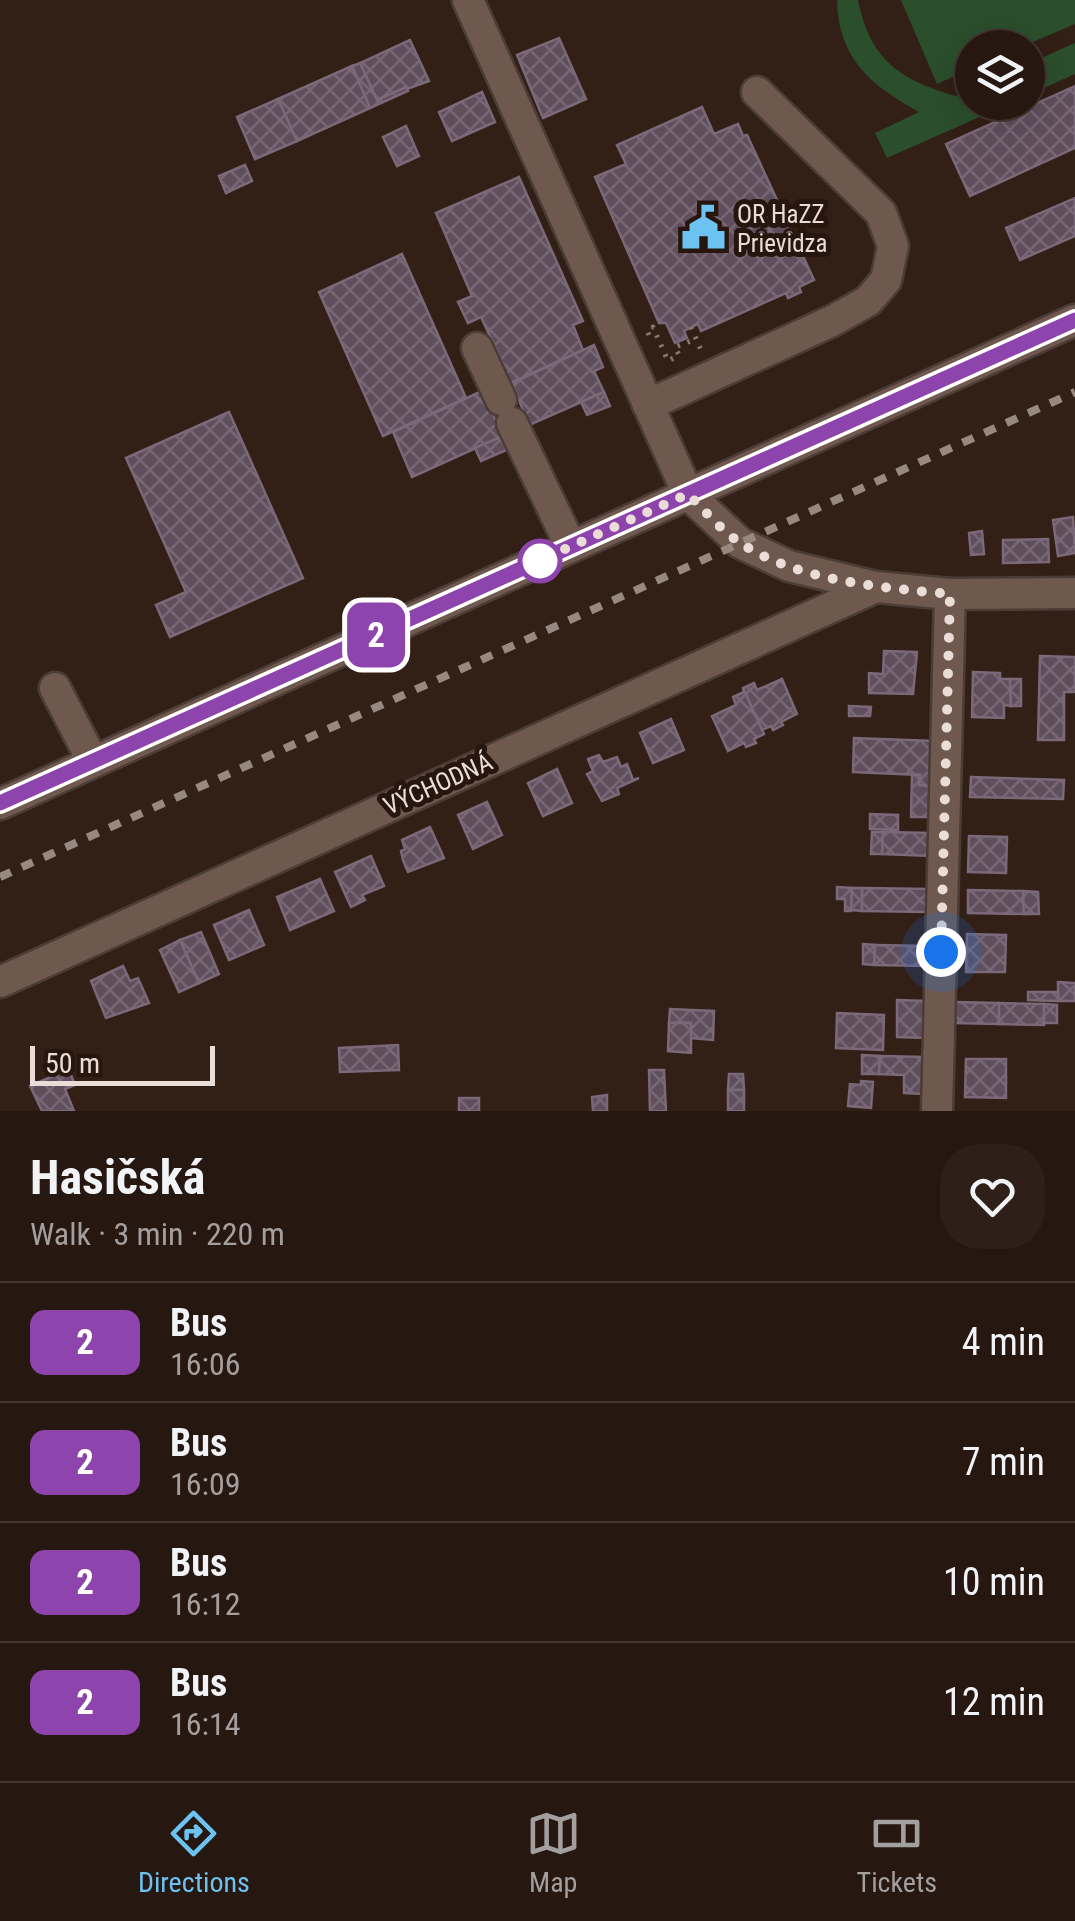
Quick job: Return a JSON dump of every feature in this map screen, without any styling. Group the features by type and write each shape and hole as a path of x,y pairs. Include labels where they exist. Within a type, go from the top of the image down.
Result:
{"street":[{"path":"468,0 688,494"},
{"path":"648,405 832,321 868,301 886,280 893,246 881,213 757,92"},
{"path":"0,804 1075,320"},
{"path":"478,348 570,547"},
{"name":"VÝCHODNÁ","path":"688,494 740,543 789,566 876,587 950,594 1075,592"},
{"name":"VÝCHODNÁ","path":"0,982 876,587"},
{"path":"937,1111 950,594"},
{"path":"55,688 93,762"}],"path":[{"path":"666,371 647,330 653,327 668,360 678,355 675,347 696,338 692,327"}],"green space":[{"path":"837,0 858,0 871,38 890,64 919,83 955,96 955,120 973,120 887,158 875,133 919,112 886,92 861,68 851,55 839,21"},
{"path":"901,0 1075,0 1075,24 1045,37 1045,30 955,30 955,76 937,84"},
{"path":"1075,43 1075,74 1045,87 1045,56"}],"building":[{"path":"559,38 586,99 543,118 517,55"},
{"path":"410,40 429,81 377,100 360,63"},
{"path":"360,63 377,100 406,87 408,91 370,108 352,66"},
{"path":"352,66 370,108 297,141 278,99"},
{"path":"1075,86 1075,148 970,196 946,144 999,120 1045,120 1045,99"},
{"path":"482,92 495,122 452,141 439,112"},
{"path":"278,99 297,141 255,159 237,117"},
{"name":"OR HaZZ Prievidza","path":"702,107 714,134 738,124 743,136 747,135 814,280 788,298 786,293 701,331 698,324 684,331 687,338 675,343 666,323 659,323 595,177 626,164 617,145"},
{"path":"406,126 419,156 397,166 383,137"},
{"path":"245,165 252,181 226,193 219,176"},
{"path":"519,177 583,321 573,325 583,350 506,385 494,359 499,356 481,317 468,323 458,302 472,296 436,213"},
{"path":"1075,198 1075,236 1020,260 1006,228"},
{"path":"402,254 466,398 383,436 319,292"},
{"path":"594,345 603,367 594,371 604,392 529,425 512,383"},
{"path":"482,391 503,436 412,477 393,432"},
{"path":"604,392 610,406 587,415 581,402"},
{"path":"229,412 303,578 170,637 156,605 186,592 126,458"},
{"path":"503,436 513,447 481,461 475,448"},
{"path":"1073,517 1075,553 1058,556 1053,520"},
{"path":"982,531 984,554 971,555 969,533"},
{"path":"1048,539 1049,562 1003,563 1003,540"},
{"path":"884,651 917,652 913,694 869,693 869,673 883,674"},
{"path":"1040,656 1075,657 1075,692 1064,692 1064,740 1038,740"},
{"path":"973,672 1000,673 1000,679 1010,679 1011,706 1004,705 1004,718 972,717"},
{"path":"782,679 797,714 773,730 771,726 762,730 743,688 754,683 757,690"},
{"path":"1010,679 1021,679 1021,706 1011,706"},
{"path":"743,688 764,734 754,739 756,743 746,747 744,743 728,751 712,716 736,705 733,697 744,692"},
{"path":"849,706 871,707 870,716 849,716"},
{"path":"671,719 684,750 653,763 640,733"},
{"path":"854,738 934,741 933,786 919,785 920,775 853,772"},
{"path":"599,755 603,762 617,757 621,767 627,764 633,780 639,778 617,788 619,794 602,801 587,774 593,771 588,759"},
{"path":"557,769 572,803 543,816 528,783"},
{"path":"912,775 920,775 919,785 933,786 932,817 911,817"},
{"path":"971,777 1064,780 1063,799 970,797"},
{"path":"487,802 502,835 473,849 458,815"},
{"path":"870,814 898,815 898,830 870,829"},
{"path":"430,827 444,858 408,872 401,851 405,849 402,840"},
{"path":"872,832 883,832 882,854 871,854"},
{"path":"883,832 931,833 931,856 882,854"},
{"path":"969,836 1007,837 1006,873 968,872"},
{"path":"371,856 384,886 362,895 365,900 351,907 335,872"},
{"path":"320,879 334,911 290,930 277,897"},
{"path":"837,887 852,888 851,911 845,911 845,899 837,899"},
{"path":"852,888 862,888 862,911 851,910"},
{"path":"862,888 930,889 929,912 862,911"},
{"path":"968,890 1023,891 1024,914 968,913"},
{"path":"1023,891 1038,892 1039,914 1024,914"},
{"path":"249,910 264,945 229,960 214,925"},
{"path":"201,932 219,974 199,983 180,940"},
{"path":"967,934 1006,935 1005,972 966,972"},
{"path":"180,940 199,983 179,992 160,950"},
{"path":"863,944 875,945 874,965 863,964"},
{"path":"875,945 928,946 927,966 874,965"},
{"path":"123,966 130,981 138,978 149,1003 106,1018 91,981"},
{"path":"1058,982 1075,983 1075,1001 1058,1001"},
{"path":"1028,992 1058,992 1058,1001 1028,1000"},
{"path":"897,1000 927,1001 925,1038 897,1037"},
{"path":"954,1002 999,1003 999,1024 954,1023"},
{"path":"999,1003 1044,1004 1044,1025 999,1024"},
{"path":"1044,1004 1057,1005 1057,1023 1044,1023"},
{"path":"670,1009 714,1011 713,1040 691,1038 691,1023 669,1023"},
{"path":"837,1013 884,1015 883,1050 836,1048"},
{"path":"669,1023 691,1023 691,1053 668,1051"},
{"path":"398,1045 399,1070 340,1072 339,1048"},
{"path":"862,1055 880,1056 879,1074 862,1074"},
{"path":"880,1056 925,1057 923,1094 904,1093 904,1075 879,1074"},
{"path":"966,1059 1006,1059 1006,1098 965,1097"},
{"path":"67,1065 75,1085 65,1089 74,1111 42,1111 30,1086 58,1074 56,1070"},
{"path":"649,1070 664,1070 666,1111 650,1111"},
{"path":"729,1074 743,1074 744,1090 728,1090"},
{"path":"861,1081 873,1082 871,1108 848,1106 850,1084 861,1085"},
{"path":"728,1090 744,1090 744,1111 728,1111"},
{"path":"607,1095 607,1111 593,1111 592,1097"},
{"path":"459,1098 479,1098 479,1111 459,1111"}],"railway":[{"path":"0,877 1075,392"}],"bus line":[{"name":"2","path":"0,803 1075,320"}],"place":[{"name":"OR HaZZ Prievidza","path":"704,228"}],"route":[{"path":"540,561 536,562 688,494 740,543 789,566 876,587 950,594 941,952"}]}
